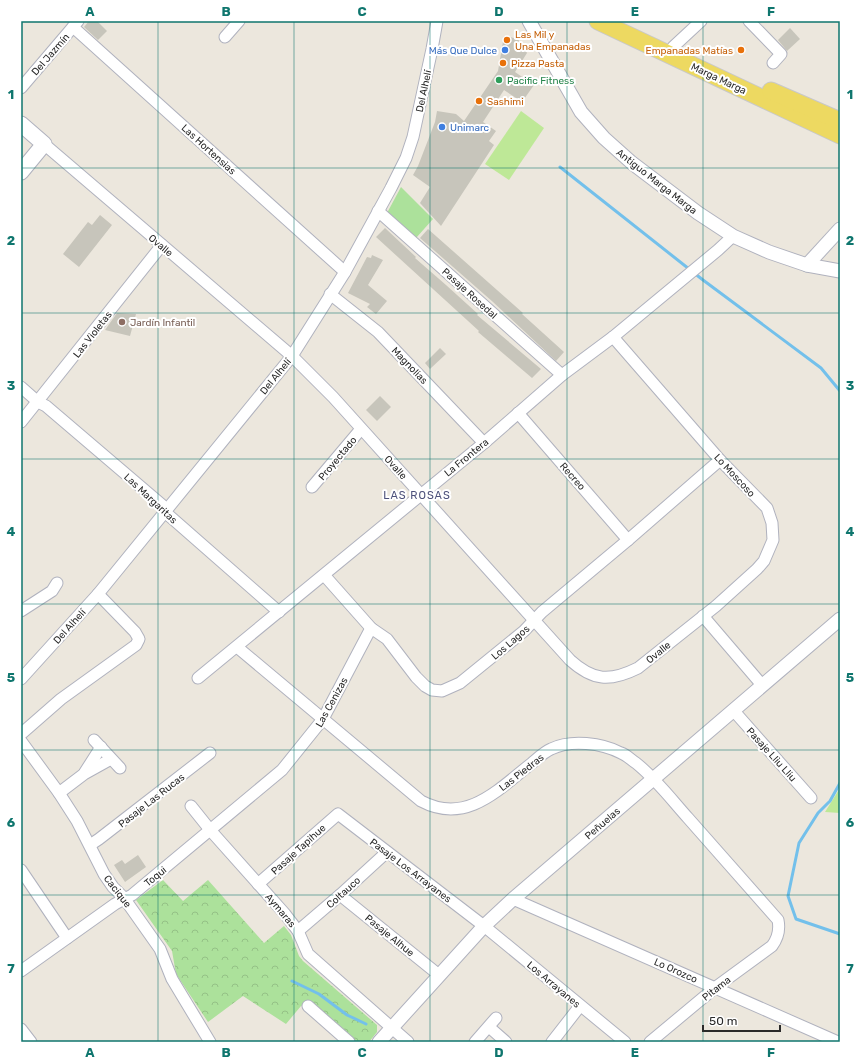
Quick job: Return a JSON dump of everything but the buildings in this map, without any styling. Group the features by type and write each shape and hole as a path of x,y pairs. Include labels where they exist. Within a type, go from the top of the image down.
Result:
{"main road":[{"name":"Marga Marga","path":"598,21 840,135"},
{"name":"Marga Marga","path":"618,21 840,121"},
{"name":"Ovalle","path":"21,124 44,144"},
{"path":"21,172 44,144"}],"street":[{"path":"225,37 239,21"},
{"name":"Del Alhelí","path":"21,679 98,594 292,356 345,272 406,158 413,137 437,21"},
{"name":"Antiguo Marga Marga","path":"530,21 581,112 604,138 632,163 698,213 733,236 769,252 807,265 840,271"},
{"path":"673,47 701,21"},
{"path":"749,21 781,54 773,63"},
{"name":"Del Jazmín","path":"21,88 76,24"},
{"name":"Las Hortensias","path":"76,24 345,272"},
{"name":"Ovalle","path":"44,144 292,356 333,397 577,667 588,674 597,677 608,678 627,673 638,668 703,616"},
{"name":"Pasaje Rosedal","path":"378,211 562,375"},
{"path":"807,265 840,229"},
{"name":"La Frontera","path":"198,678 484,443 562,375 613,337 733,236"},
{"name":"Las Violetas","path":"21,422 162,245"},
{"name":"Magnolias","path":"330,294 378,332 484,443"},
{"name":"Lo Moscoso","path":"613,337 720,460 766,508 772,523 773,540 764,561 757,569 703,616"},
{"name":"Las Margaritas","path":"21,387 38,402 46,406 162,505 165,512 279,612"},
{"name":"Recreo","path":"518,413 628,540"},
{"name":"Proyectado","path":"312,487 361,429"},
{"name":"Los Lagos","path":"324,575 371,628 387,639 416,677 425,686 432,690 442,691 460,683 524,631 542,612 720,460"},
{"path":"21,611 52,591 57,583"},
{"path":"21,734 61,699 136,645 139,639 135,632 98,594"},
{"path":"703,616 762,685"},
{"name":"Peñuelas","path":"379,1042 484,926 513,899 840,619"},
{"name":"Las Cenizas","path":"282,770 323,720 371,628"},
{"name":"Las Piedras","path":"237,647 420,801 431,806 444,809 462,808 478,803 492,795 552,748 568,744 588,743 608,747 623,754 653,778 778,920 779,933"},
{"name":"Pasaje Lliu Lliu","path":"733,710 811,798"},
{"name":"Cacique","path":"21,741 59,793 90,845 104,874 113,887 124,898 160,949 172,979 210,1042"},
{"path":"84,774 98,743 120,768"},
{"name":"Pasaje Las Rucas","path":"90,845 112,830 210,753"},
{"path":"59,793 84,774 111,759"},
{"name":"Toqui","path":"21,971 115,904 132,895 211,831 282,770"},
{"name":"Aymaras","path":"191,806 298,931 308,954 408,1042"},
{"name":"Pasaje Los Arrayanes","path":"338,814 484,926"},
{"name":"Pasaje Tapihue","path":"258,884 338,814"},
{"name":"Coltauco","path":"298,931 387,852"},
{"path":"21,869 67,938"},
{"name":"Pasaje Alhue","path":"340,895 439,975"},
{"name":"Lo Orozco","path":"513,899 838,1042"},
{"name":"Los Arrayanes","path":"484,926 625,1042"},
{"name":"Pitama","path":"650,1042 716,988 772,946 779,933"},
{"path":"308,1006 349,1042"},
{"path":"552,1042 580,1006"},
{"path":"475,1042 493,1022 506,1042"},
{"path":"21,1029 30,1042"}],"green space":[{"path":"521,111 544,128 509,180 485,164"},
{"path":"401,187 433,219 416,238 387,213"},
{"path":"840,788 840,813 825,812"},
{"path":"163,880 183,901 208,880 264,943 284,926 291,935 299,956 303,961 377,1025 377,1032 369,1042 354,1042 309,1003 301,1006 286,1024 243,996 208,1022 176,974 172,951 136,900"}],"waterway":[{"path":"560,167 703,280 821,368 840,391"},
{"path":"840,783 830,801 818,813 799,843 788,896 796,919 840,934"},
{"path":"292,981 319,994 347,1015 366,1024"}],"place":[{"name":"Las Mil y Una Empanadas","path":"507,40"},
{"name":"Más Que Dulce","path":"505,50"},
{"name":"Empanadas Matías","path":"741,50"},
{"name":"Pizza Pasta","path":"503,63"},
{"name":"Pacific Fitness","path":"499,80"},
{"name":"Sashimi","path":"479,101"},
{"name":"Unimarc","path":"442,127"},
{"name":"Jardín Infantil","path":"122,322"}],"district":[{"name":"LAS ROSAS","path":"417,495"}]}
